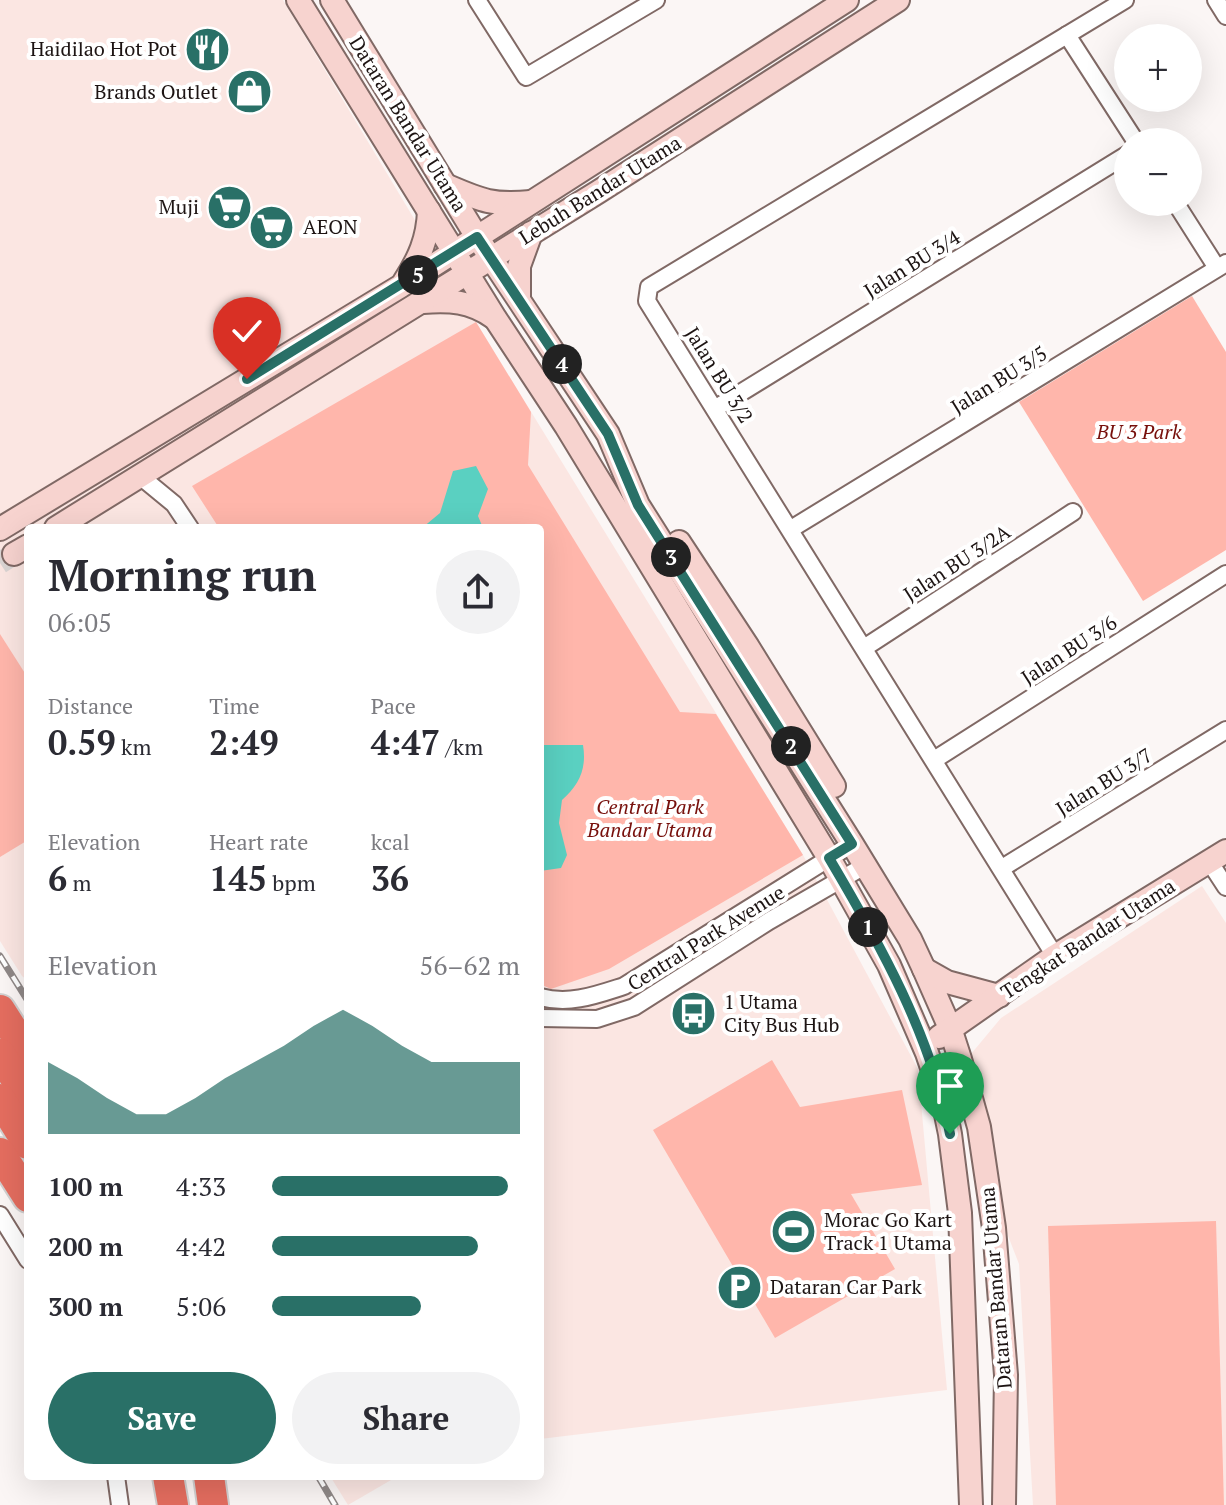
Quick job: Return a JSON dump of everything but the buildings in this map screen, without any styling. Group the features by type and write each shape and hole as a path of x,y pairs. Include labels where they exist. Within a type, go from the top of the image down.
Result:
{"highway":[{"path":"0,1010 24,1048"},
{"path":"0,1054 24,1133"},
{"path":"0,1153 24,1191"},
{"path":"169,1480 173,1505"},
{"path":"210,1480 213,1505"}],"main road":[{"name":"Dataran Bandar Utama","path":"298,0 495,318 552,404 829,858 889,965 921,1038 943,1100 960,1213 971,1505"},
{"name":"Dataran Bandar Utama","path":"332,0 477,237 608,434 638,505 866,865 924,969 950,1028 979,1127 994,1228 1006,1375 1004,1505"},
{"name":"Lebuh Bandar Utama","path":"401,286 847,0"},
{"name":"Lebuh Bandar Utama","path":"62,524 422,302 898,0"},
{"path":"445,185 487,203 507,205 533,202"},
{"path":"0,529 401,286 423,248 429,227 429,211"},
{"path":"519,299 519,266 531,233"},
{"path":"422,302 462,302 495,318"},
{"path":"608,434 748,647 874,852 906,908 910,939"},
{"name":"Tengkat Bandar Utama","path":"921,1038 950,1028 1055,956 1217,856"},
{"path":"924,969 947,982 999,996 972,1027 960,1059"}],"street":[{"path":"477,0 526,77 656,0"},
{"name":"Jalan BU 3/2","path":"1055,956 647,301 649,287 1125,0"},
{"path":"1216,0 1226,16"},
{"path":"1067,35 1127,128"},
{"name":"Jalan BU 3/4","path":"716,408 1114,163"},
{"path":"1185,216 1222,266"},
{"name":"Jalan BU 3/5","path":"791,529 1222,266"},
{"path":"140,476 174,504 187,524"},
{"name":"Jalan BU 3/2A","path":"864,648 1073,512"},
{"name":"Jalan BU 3/6","path":"934,760 1226,574"},
{"name":"Jalan BU 3/7","path":"1002,868 1226,730"},
{"name":"Central Park Avenue","path":"544,998 585,999 624,986 852,844"},
{"path":"1217,856 1226,887"},
{"name":"Central Park Avenue","path":"544,1018 597,1019 634,1007 769,921 866,865"},
{"path":"0,1215 24,1254"},
{"path":"117,1480 120,1505"}],"shaded area":[{"path":"0,0 283,0 476,322 803,855 918,1069 947,1390 544,1439 544,524 24,524 24,978 0,941"},
{"path":"1202,886 1226,923 1226,1505 1033,1505 1019,1264 1005,1228 966,1060 1001,1018"},
{"path":"332,1480 391,1480 348,1505"}],"green space":[{"name":"BU 3 Park","path":"1192,296 1226,352 1226,550 1143,601 1019,402"},
{"name":"Central Park Bandar Utama","path":"476,322 531,412 528,465 680,712 716,714 803,855 609,969 551,989 544,986 544,524 216,524 192,486"},
{"path":"0,634 24,672 24,842 0,857"},
{"name":"Morac Go Kart Track 1 Utama","path":"772,1060 800,1107 902,1090 922,1185 851,1194 895,1269 775,1338 653,1130"},
{"path":"1216,1221 1224,1505 1056,1505 1048,1226"}],"water":[{"path":"476,466 488,489 478,516 481,524 427,524 440,513 453,471"},
{"path":"544,745 583,745 584,762 580,776 562,800 559,823 567,855 561,868 544,870"}],"tunnel":[{"path":"0,563 14,554"}],"railway":[{"path":"0,956 24,995"},
{"path":"320,1480 335,1505"}],"place":[{"name":"Haidilao Hot Pot","path":"208,49"},
{"name":"Brands Outlet","path":"249,92"},
{"name":"Muji","path":"230,207"},
{"name":"AEON","path":"272,227"},
{"name":"1 Utama City Bus Hub","path":"693,1013"},
{"name":"Morac Go Kart Track 1 Utama","path":"793,1231"},
{"name":"Dataran Car Park","path":"739,1287"}],"route":[{"path":"247,379 477,237 608,434 638,505 852,844 829,858 889,965 927,1053 943,1100 950,1134"}]}
